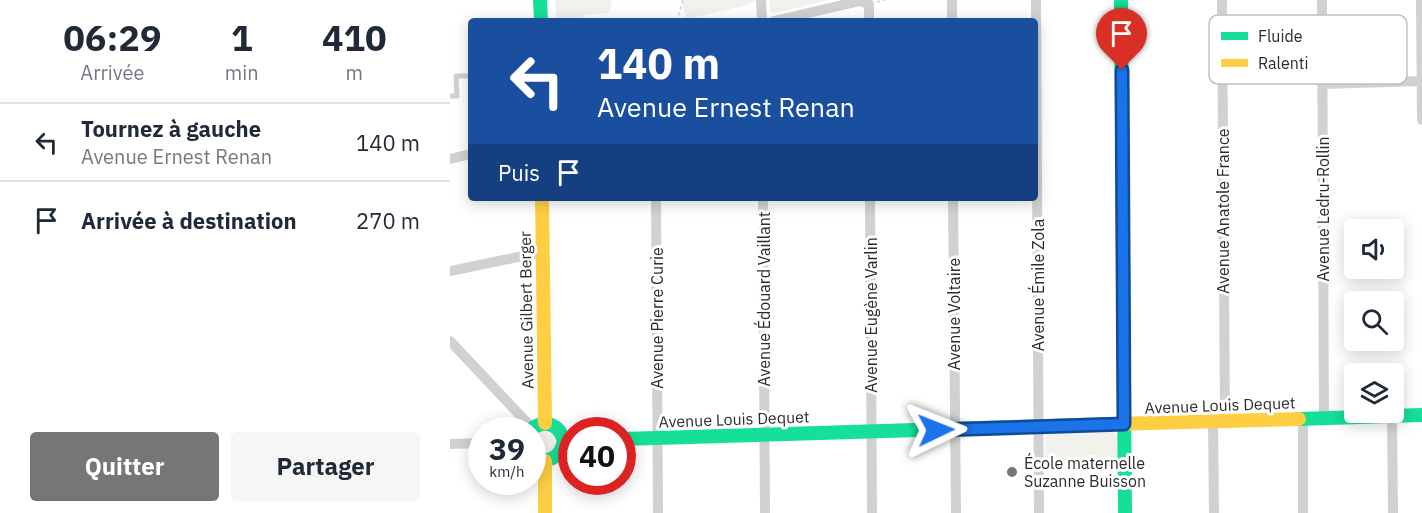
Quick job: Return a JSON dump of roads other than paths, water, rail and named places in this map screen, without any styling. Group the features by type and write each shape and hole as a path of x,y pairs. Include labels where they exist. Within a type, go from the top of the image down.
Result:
{"street":[{"path":"540,0 541,18"},
{"path":"761,0 762,18"},
{"path":"952,0 952,18"},
{"name":"Avenue Émile Zola","path":"1036,0 1036,18"},
{"path":"1121,0 1125,513"},
{"name":"Avenue Anatole France","path":"1222,0 1222,15"},
{"path":"1421,0 1422,120"},
{"path":"787,18 860,1 868,4 869,18"},
{"path":"1407,81 1422,81"},
{"name":"Avenue Anatole France","path":"1214,513 1219,421 1221,84"},
{"name":"Avenue Ledru-Rollin","path":"1322,84 1324,418"},
{"path":"450,159 468,155"},
{"name":"Avenue Gilbert Berger","path":"535,417 542,201"},
{"name":"Avenue Pierre Curie","path":"656,201 658,513"},
{"name":"Avenue Édouard Vaillant","path":"763,201 765,513"},
{"name":"Avenue Eugène Varlin","path":"870,201 872,513"},
{"name":"Avenue Voltaire","path":"954,201 956,513"},
{"name":"Avenue Émile Zola","path":"1037,201 1039,513"},
{"path":"450,271 542,252"},
{"path":"450,341 525,417"},
{"name":"Avenue Louis Dequet","path":"1404,416 1422,415"},
{"name":"Avenue Louis Dequet","path":"636,439 1344,417"},
{"path":"1303,418 1304,513"},
{"path":"1392,423 1393,513"},
{"path":"450,444 468,443"},
{"path":"543,495 545,513"}],"lane":[{"path":"450,96 457,96 456,76 468,76"}],"place":[{"name":"École maternelle Suzanne Buisson","path":"1012,472"}]}
